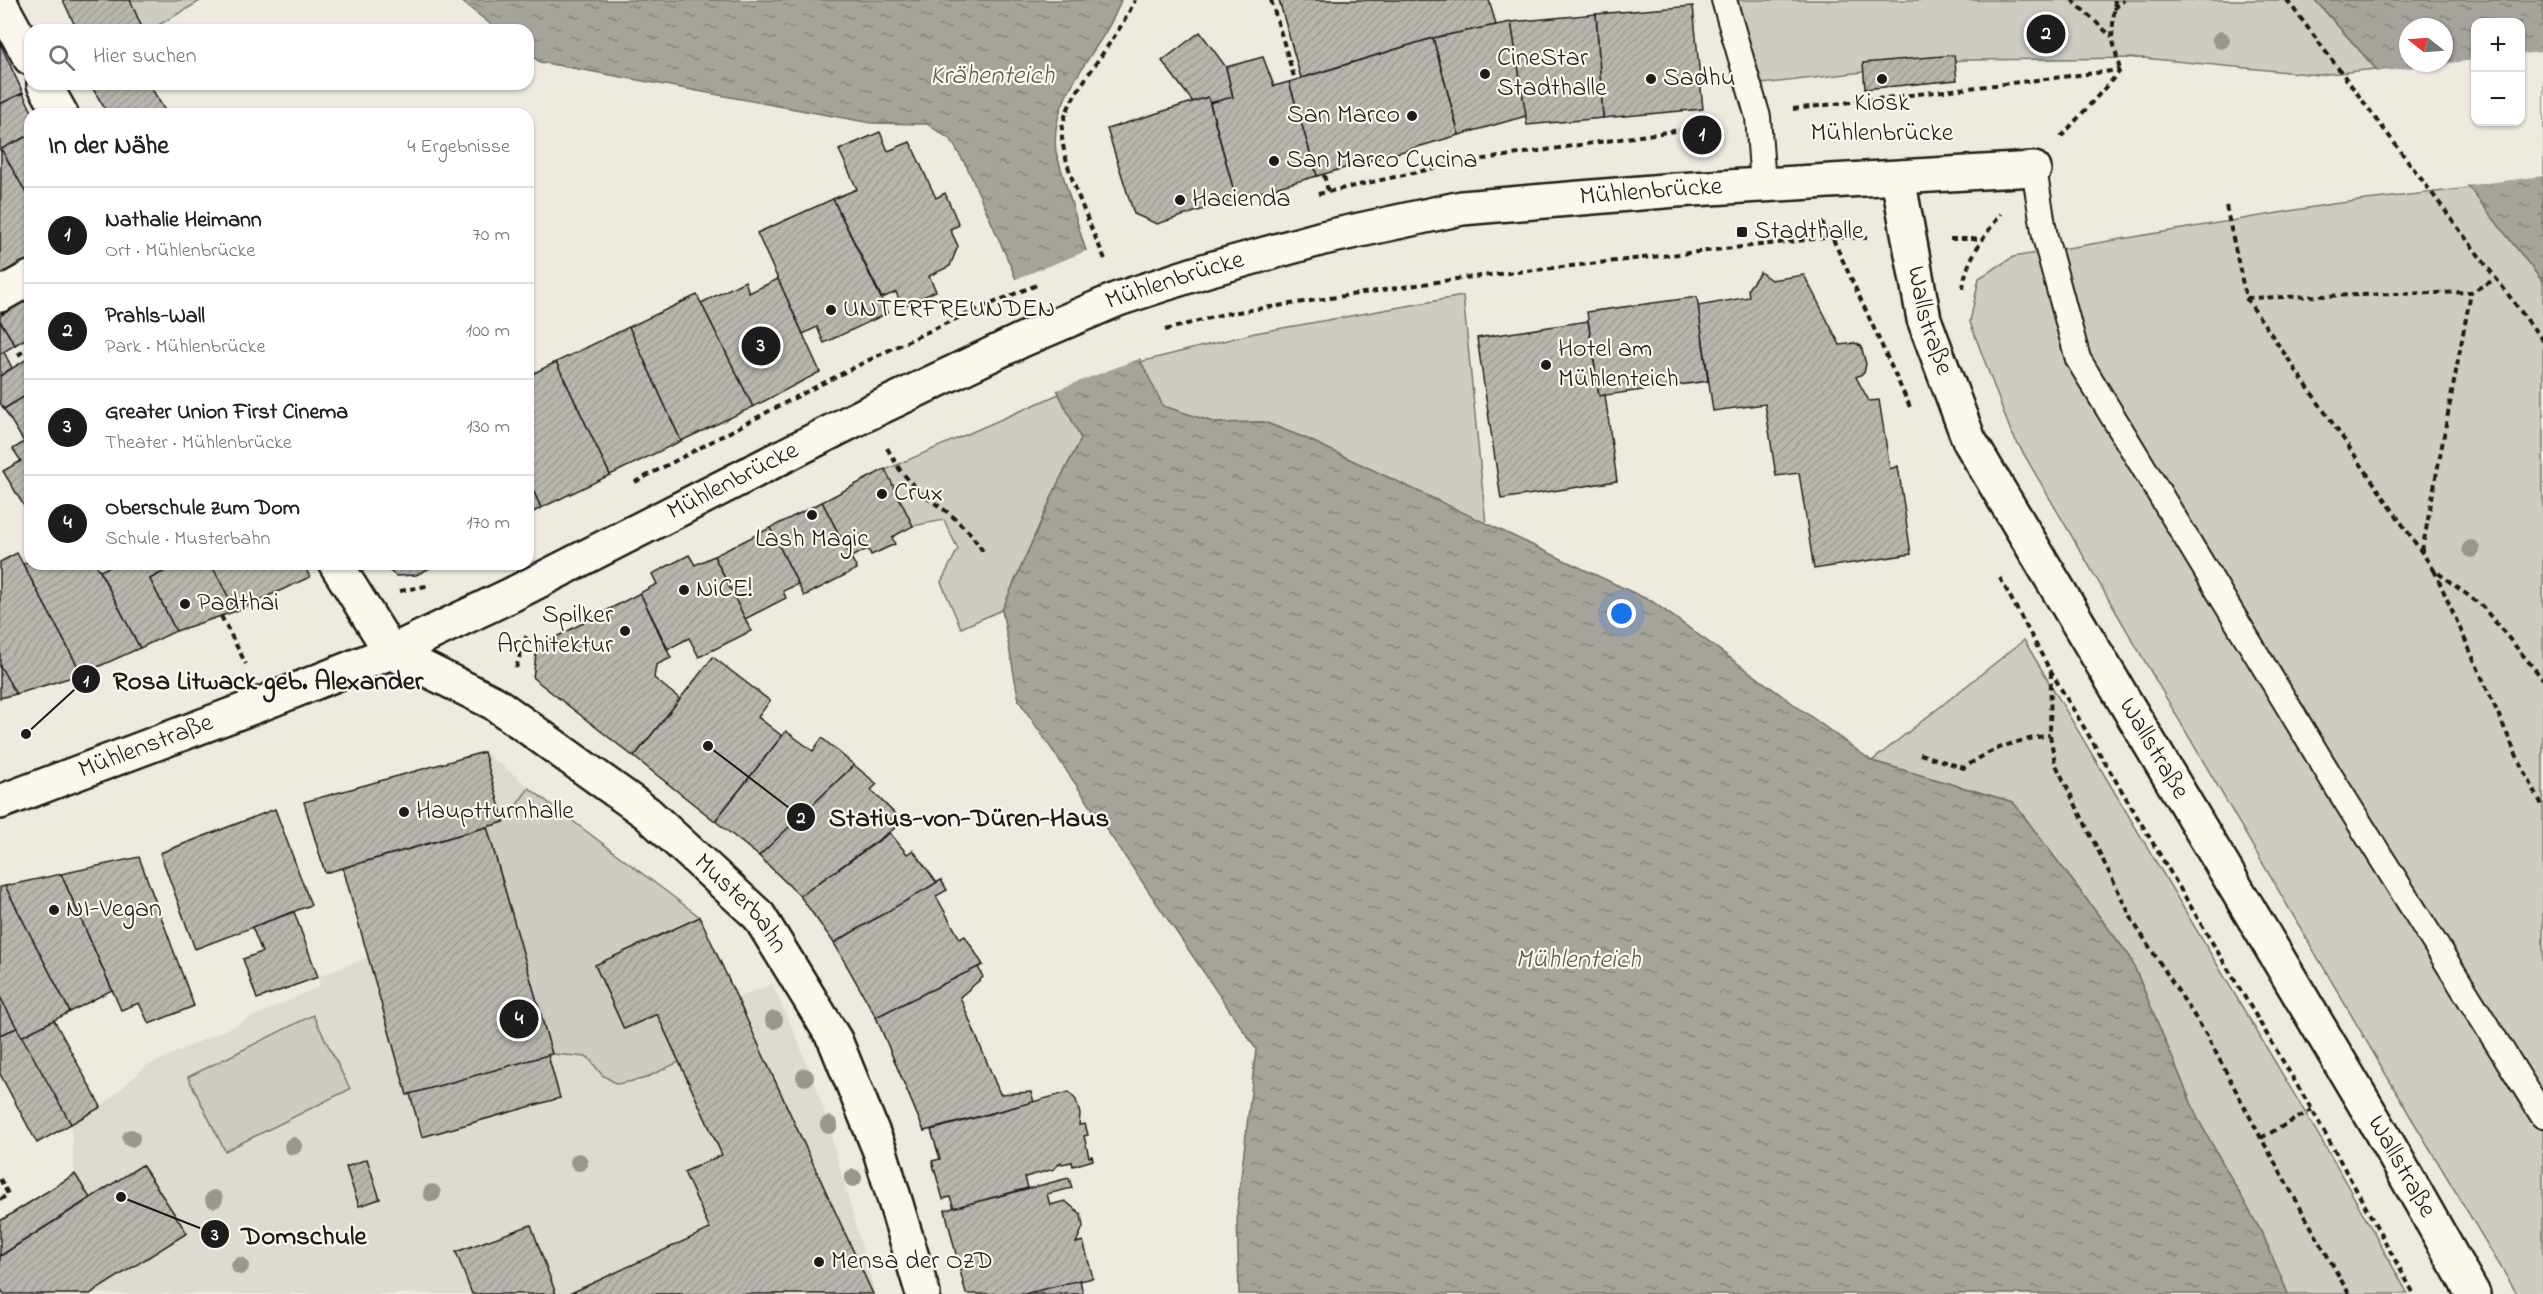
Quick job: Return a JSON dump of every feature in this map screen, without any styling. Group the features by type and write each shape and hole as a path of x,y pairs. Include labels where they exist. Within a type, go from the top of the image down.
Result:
{"street":[{"path":"0,3 24,47"},
{"path":"47,90 58,108"},
{"name":"Mühlenbrücke","path":"391,652 509,596 866,414 1022,340 1118,299 1207,270 1323,238 1462,208 1676,190 2034,169"},
{"name":"Wallstraße","path":"1898,178 1924,319 1969,440 2376,1123 2473,1294"},
{"path":"0,295 24,281"},
{"path":"340,570 391,652"},
{"name":"Mühlenstraße","path":"0,802 266,702 391,652"},
{"name":"Musterbahn","path":"391,652 494,703 647,813 759,916 835,1040 880,1151 923,1294"}],"lane":[{"path":"1724,0 1758,117 1763,185"},
{"path":"2034,169 2045,237 2078,359 2332,779 2543,1116"}],"path":[{"path":"1105,259 1087,218 1064,152 1062,128 1073,99 1128,16 1135,0"},
{"path":"1271,0 1295,80"},
{"path":"2072,0 2112,37"},
{"path":"2115,0 2112,37 2120,70"},
{"path":"2114,10 2124,0"},
{"path":"2287,0 2543,342"},
{"path":"1721,124 1773,112 2120,70"},
{"path":"2034,169 2120,70"},
{"path":"1324,175 1328,191"},
{"path":"2226,206 2246,298 2434,570 2520,763 2543,807"},
{"path":"1159,332 1224,314 1463,278 1832,237"},
{"path":"2246,298 2471,292 2496,279"},
{"path":"2422,551 2471,292"},
{"path":"631,484 836,376 1003,298"},
{"path":"18,355 24,351"},
{"path":"866,414 900,470 920,493 949,513 971,534 984,553"},
{"path":"2434,570 2481,604 2543,679"},
{"path":"358,599 435,585"},
{"path":"221,616 266,702"},
{"path":"2349,1294 2261,1138 2206,1034 2134,923 2055,763 2050,735 2051,672 2312,1110 2414,1294"},
{"path":"1920,754 1964,768 1986,752 2016,741 2050,735"},
{"path":"2261,1138 2312,1110"},
{"path":"0,1179 8,1194 0,1200"}],"shaded area":[{"path":"130,0 202,0 160,24 140,24"},
{"path":"1736,0 2315,0 2376,69 2319,75 2143,58 1963,60 1762,84"},
{"path":"2470,188 2543,282 2543,1294 2517,1294 2409,1114 2011,432 1970,322 1979,278 2013,257 2332,204"},
{"path":"1463,296 1486,524 1305,438 1264,422 1216,423 1163,406 1140,362 1255,333"},
{"path":"1059,394 1081,439 1058,483 1002,610 961,628 941,582 958,549 944,520 913,526 885,470"},
{"path":"2024,640 2328,1151 2408,1294 2288,1294 2264,1237 2198,1119 2130,957 2013,802 1872,761"},
{"path":"484,752 700,917 737,998 772,984 821,1100 875,1294 0,1294 0,1221 75,1174 71,1124 101,1107 146,1066 320,986 318,977 368,957 343,869 325,873 304,802"},
{"path":"529,788 700,917 595,965 624,1029 657,1014 679,1062 643,1079 617,1084 602,1075 588,1057 552,1054 487,827 504,822"},
{"path":"313,1015 350,1089 225,1151 188,1077"}],"water":[{"name":"Mühlenteich","path":"460,0 1121,0 1113,19 1068,92 1060,111 1056,131 1056,152 1085,248 1163,406 1216,423 1264,422 1305,438 1653,602 1872,761 2013,802 2130,957 2198,1119 2264,1237 2288,1294 1239,1294 1237,1211 1256,1049 1019,701 1002,610 1058,483 1081,439 1059,394 1012,269 967,167 951,140 927,124 871,123 540,62 534,58 534,24 490,24"},
{"path":"2315,0 2543,0 2543,282 2376,69"}],"pier":[{"path":"2543,52 2543,176 2464,186 2375,72 2399,69 2399,72 2453,72 2453,63 2471,60 2471,126 2525,126 2525,54"},
{"path":"1089,250 1141,358 1054,391 1013,280"}],"building":[{"path":"63,0 130,0 140,24 74,24"},
{"path":"1279,0 1489,0 1496,25 1433,38 1301,78"},
{"path":"1693,6 1703,109 1603,118 1596,14"},
{"path":"1596,14 1603,118 1527,125 1511,22"},
{"path":"1511,22 1526,116 1459,135 1433,38"},
{"path":"1200,32 1226,67 1233,97 1210,103 1208,97 1193,102 1162,61"},
{"path":"1433,38 1459,135 1317,176 1289,82"},
{"path":"0,43 23,93 0,104"},
{"path":"1954,55 1957,80 1865,89 1863,63"},
{"path":"1263,57 1274,86 1289,82 1317,176 1236,199 1210,103 1233,97 1226,67"},
{"path":"94,90 153,90 163,108 104,108"},
{"path":"23,93 30,108 24,108 24,138 0,150 0,104"},
{"path":"1208,97 1236,199 1157,224 1134,214 1107,129"},
{"path":"880,132 888,151 910,142 936,198 945,193 959,225 950,229 958,246 950,266 929,276 936,291 902,307 896,292 882,298 833,199 857,189 839,150"},
{"path":"24,138 24,189 1,149"},
{"path":"1,149 24,189 24,271 0,286"},
{"path":"833,199 888,313 824,343 817,327 803,334 757,233"},
{"path":"1760,272 1771,280 1804,275 1840,345 1855,343 1861,346 1866,364 1864,373 1856,377 1869,401 1879,400 1890,469 1898,466 1911,554 1814,569 1799,473 1776,476 1765,404 1713,411 1698,306 1749,297 1748,289"},
{"path":"778,279 820,372 753,407 701,303 745,281 749,293"},
{"path":"697,295 753,407 681,441 629,327"},
{"path":"1697,297 1708,381 1599,396 1587,312"},
{"path":"24,301 24,340 15,345 0,321 0,316"},
{"path":"0,321 15,345 0,354"},
{"path":"1588,321 1599,396 1605,395 1617,481 1501,499 1477,338"},
{"path":"629,327 681,441 610,475 556,362"},
{"path":"4,352 12,368 0,376 0,354"},
{"path":"24,361 24,397 4,409 0,403 0,376"},
{"path":"556,362 610,475 541,508 534,492 534,373"},
{"path":"24,397 24,442 4,409"},
{"path":"24,442 24,506 3,471 21,461 13,449"},
{"path":"885,469 913,526 892,537 895,544 871,555 868,549 851,557 822,502"},
{"path":"534,492 541,508 534,512"},
{"path":"822,502 857,569 804,596 770,528"},
{"path":"770,528 798,584 783,591 786,598 745,619 714,556"},
{"path":"17,553 24,570 26,570 82,674 16,694 0,666 0,562"},
{"path":"689,555 695,565 714,556 751,631 699,657 689,638 668,649 640,593 657,584 652,574"},
{"path":"26,570 99,570 140,648 82,674"},
{"path":"162,570 163,572 150,579 176,631 140,648 100,571"},
{"path":"167,570 214,570 236,611 176,631 150,579"},
{"path":"214,570 306,570 310,577 236,611"},
{"path":"388,570 426,570 416,575 396,576"},
{"path":"640,593 671,658 656,665 654,678 680,699 634,757 533,678 537,647"},
{"path":"713,657 770,701 758,717 782,736 715,821 634,757"},
{"path":"0,666 16,694 0,698"},
{"path":"786,731 813,751 822,738 854,765 759,856 715,821"},
{"name":"Hauptturnhalle","path":"484,752 504,822 325,873 304,802"},
{"path":"854,765 877,784 871,790 896,815 890,821 895,828 800,896 759,856"},
{"path":"275,809 311,905 195,949 160,853"},
{"path":"487,827 552,1054 407,1095 343,868"},
{"path":"890,833 907,854 913,850 937,883 834,943 800,896"},
{"path":"139,857 194,1006 149,1024 139,1003 121,1010 61,874"},
{"path":"61,874 112,990 70,1012 5,886"},
{"path":"941,880 947,890 936,896 960,939 965,936 983,965 876,1017 834,943"},
{"path":"5,886 70,1012 21,1037 0,997 0,887"},
{"path":"294,912 318,977 257,999 243,959 262,952 252,927"},
{"path":"700,917 873,1294 569,1294 710,1229 684,1172 722,1155 657,1014 624,1029 595,965"},
{"path":"978,967 983,977 960,997 1000,1094 1031,1092 1034,1102 924,1131 876,1017"},
{"path":"0,997 17,1028 0,1035"},
{"path":"54,1020 101,1107 71,1124 21,1037"},
{"path":"17,1028 71,1124 37,1143 0,1074 0,1035"},
{"path":"548,1055 560,1098 422,1137 410,1094"},
{"path":"1069,1092 1076,1100 1080,1114 1079,1125 1085,1124 1088,1135 1084,1136 1089,1157 1092,1156 1093,1160 1073,1166 1072,1162 1062,1164 1061,1162 1054,1169 1025,1177 1028,1188 954,1208 950,1197 943,1199 932,1161 940,1159 931,1130"},
{"path":"367,1159 380,1199 359,1206 346,1167"},
{"path":"142,1165 187,1233 90,1294 4,1294 0,1288 0,1256"},
{"path":"75,1174 90,1198 0,1256 0,1221"},
{"path":"1069,1178 1072,1188 1047,1194 1050,1205 1065,1201 1081,1214 1083,1227 1076,1243 1083,1241 1093,1278 1025,1294 966,1294 945,1210"},
{"path":"531,1225 556,1294 472,1294 456,1252"},
{"path":"1080,1280 1083,1294 1025,1294"}],"place":[{"name":"Prahls-Wall","path":"2046,34"},
{"name":"CineStar Stadthalle","path":"1485,74"},
{"name":"Sadhu","path":"1651,79"},
{"name":"Kiosk Mühlenbrücke","path":"1882,79"},
{"name":"San Marco","path":"1412,116"},
{"name":"Nathalie Heimann","path":"1702,135"},
{"name":"San Marco Cucina","path":"1274,161"},
{"name":"Hacienda","path":"1180,200"},
{"name":"Stadthalle","path":"1742,232"},
{"name":"UNTERFREUNDEN","path":"831,310"},
{"name":"Greater Union First Cinema","path":"761,346"},
{"name":"Hotel am Mühlenteich","path":"1546,365"},
{"name":"Crux","path":"882,494"},
{"name":"Lash Magic","path":"812,515"},
{"name":"NiCE!","path":"684,590"},
{"name":"Padthai","path":"185,604"},
{"name":"Spilker Architektur","path":"625,631"},
{"name":"Rosa Litwack geb. Alexander","path":"26,734"},
{"name":"Statius-von-Düren-Haus","path":"708,746"},
{"name":"Hauptturnhalle","path":"404,812"},
{"name":"NI-Vegan","path":"54,910"},
{"name":"Oberschule zum Dom","path":"519,1019"},
{"name":"Domschule","path":"121,1197"},
{"name":"Mensa der OzD","path":"819,1262"}],"water label":[{"name":"Krähenteich","path":"992,76"}]}
